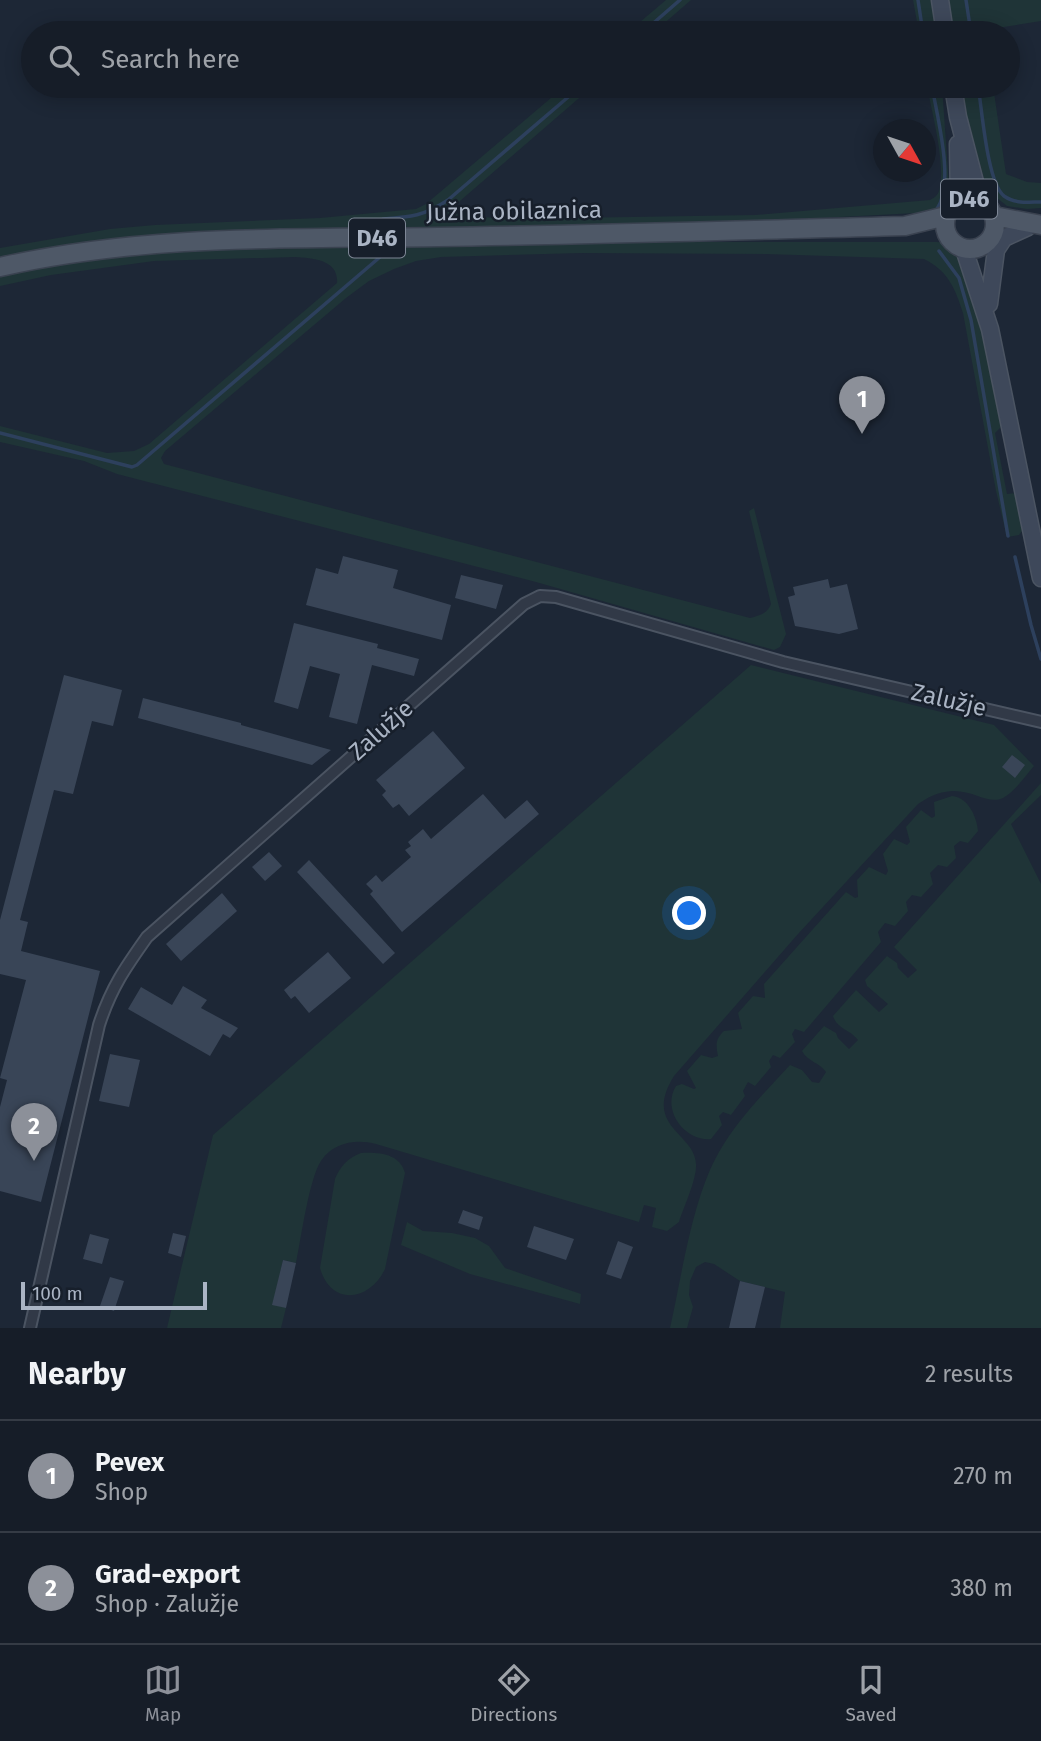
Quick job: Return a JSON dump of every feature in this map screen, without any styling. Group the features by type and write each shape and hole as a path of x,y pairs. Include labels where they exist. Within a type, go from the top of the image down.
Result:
{"main road":[{"path":"940,0 943,21"},
{"path":"955,98 980,201"},
{"path":"958,117 959,202"},
{"name":"D46","path":"991,231 988,207 980,201 969,199 953,206 946,225 954,244 964,249 976,249 991,231 1037,226"},
{"name":"Južna obilaznica","path":"0,267 74,253 179,241 484,237 946,225"},
{"path":"989,304 996,250 1004,238 1037,226"},
{"path":"990,329 991,231"},
{"path":"964,249 990,329 1041,578"}],"street":[{"name":"Zalužje","path":"30,1328 99,1025 108,996 122,971 147,937 524,604 540,596 556,597 783,662 1041,722"}],"green space":[{"path":"666,0 691,0 667,21 641,21"},
{"path":"913,0 933,0 936,21 917,21"},
{"path":"946,0 1041,0 1041,21 1020,24 1020,21 949,21"},
{"path":"551,98 579,98 453,207 457,214 503,219 755,215 930,200 940,189 941,164 936,119 933,119 929,98 943,98 949,186 945,201 940,207 917,213 622,228 436,231 0,261 0,248 110,229 320,218 416,209 426,204"},
{"path":"962,98 995,98 1006,174 1027,182 1041,183 1041,208 1007,206 987,190"},
{"path":"934,242 954,247 969,278 983,332 1002,426 995,433 1007,494 1016,493 1023,530 1019,535 1007,537 960,304 945,275 924,259 765,254 581,253 441,257 416,261 369,281 346,298 165,451 161,458 164,464 750,618 765,612 771,604 749,511 754,508 786,634 780,647 774,650 536,582 117,474 84,461 0,442 0,426 107,453 134,451 149,444 337,283 337,275 334,269 324,262 295,257 154,261 51,275 0,286 0,276 92,259 164,251 347,244"},
{"path":"751,665 994,725 1034,766 1016,788 1003,798 987,799 959,791 947,791 918,804 798,934 674,1076 666,1093 664,1107 673,1128 688,1144 696,1164 679,1222 667,1231 652,1227 656,1208 644,1205 639,1222 376,1144 346,1144 332,1150 321,1161 309,1195 296,1263 283,1260 273,1304 286,1308 281,1328 167,1328 213,1135"},
{"path":"1041,783 1041,795 1011,824 1041,884 1041,1328 780,1328 785,1292 740,1281 714,1264 705,1262 696,1267 690,1281 689,1295 693,1307 687,1328 670,1328 695,1214 710,1171 726,1140 790,1065 802,1070 812,1082 819,1083 826,1072 802,1051 824,1026 836,1033 849,1049 858,1040 838,1024 833,1016 856,990 879,1012 888,1004 867,986 865,980 887,956 897,963 898,968 908,978 917,970 894,947"},
{"path":"952,796 963,800 971,809 978,831 968,843 960,841 954,846 956,858 947,867 938,865 930,873 933,884 921,897 912,895 906,902 908,911 895,926 885,923 878,932 881,942 804,1032 795,1029 792,1034 795,1042 780,1058 773,1055 769,1061 771,1067 755,1086 748,1082 743,1091 745,1096 731,1115 723,1112 719,1116 722,1125 711,1139 701,1139 685,1130 678,1123 671,1105 676,1086 682,1084 696,1088 687,1071 701,1055 712,1058 718,1056 717,1042 721,1034 724,1031 742,1029 738,1013 753,996 765,998 764,984 846,892 858,897 857,880 869,867 886,875 888,871 883,854 894,839 907,845 910,842 906,827 921,810 932,818 935,816 934,802"},
{"path":"361,1153 382,1154 394,1158 405,1173 385,1269 370,1288 361,1293 341,1294 325,1281 320,1268 335,1179 345,1163"},
{"path":"407,1222 423,1231 475,1238 489,1246 505,1268 581,1294 580,1304 470,1274 401,1245"}],"building":[{"path":"343,556 398,570 393,588 451,605 442,640 306,605 316,568 338,574"},
{"path":"461,575 503,585 496,609 455,598"},
{"path":"828,579 830,588 847,584 858,629 839,634 795,626 788,597 795,595 793,587"},
{"path":"294,623 378,644 377,648 419,659 414,676 372,665 357,724 329,717 340,674 310,666 298,709 274,702"},
{"path":"64,675 122,690 113,726 92,721 73,794 54,790 20,920 28,922 21,951 100,971 41,1202 0,1191 0,1107 7,1080 0,1078 26,980 0,974 0,920"},
{"path":"143,698 331,750 312,765 138,718"},
{"path":"433,731 465,768 409,816 399,804 393,808 382,795 386,791 376,780"},
{"path":"1012,755 1025,765 1015,778 1002,767"},
{"path":"483,794 505,819 527,800 539,814 402,932 370,894 373,891 366,884 376,875 382,882 411,857 405,850 411,846 408,842 423,829 431,839"},
{"path":"269,852 282,866 265,881 252,867"},
{"path":"309,860 395,953 383,964 297,872"},
{"path":"222,893 237,911 181,961 166,944"},
{"path":"328,952 351,978 309,1013 295,996 291,999 284,990"},
{"path":"183,986 207,1000 201,1008 238,1028 230,1038 223,1034 210,1056 128,1009 141,987 172,1005"},
{"path":"110,1054 140,1060 129,1107 99,1101"},
{"path":"463,1210 483,1217 479,1230 458,1223"},
{"path":"534,1226 574,1239 566,1260 527,1247"},
{"path":"173,1233 186,1236 181,1257 168,1253"},
{"path":"90,1234 109,1239 102,1264 83,1259"},
{"path":"618,1241 633,1247 621,1279 606,1274"},
{"path":"283,1260 296,1263 286,1308 272,1305"},
{"path":"110,1277 124,1281 114,1311 100,1306"},
{"path":"740,1281 765,1287 755,1328 729,1328"}],"waterway":[{"path":"656,21 680,0"},
{"path":"918,0 921,21"},
{"path":"966,0 969,21"},
{"path":"383,223 383,219 424,213 448,200 567,98"},
{"path":"934,98 945,166 945,183 937,209"},
{"path":"980,98 989,161 998,188 1004,196 1013,200 1041,202"},
{"path":"0,433 132,467 137,465 380,257 382,251"},
{"path":"939,251 959,278 971,320 1008,536"},
{"path":"1015,557 1041,659"}],"place":[{"name":"Pevex","path":"862,434"},
{"name":"Grad-export","path":"34,1161"}]}
